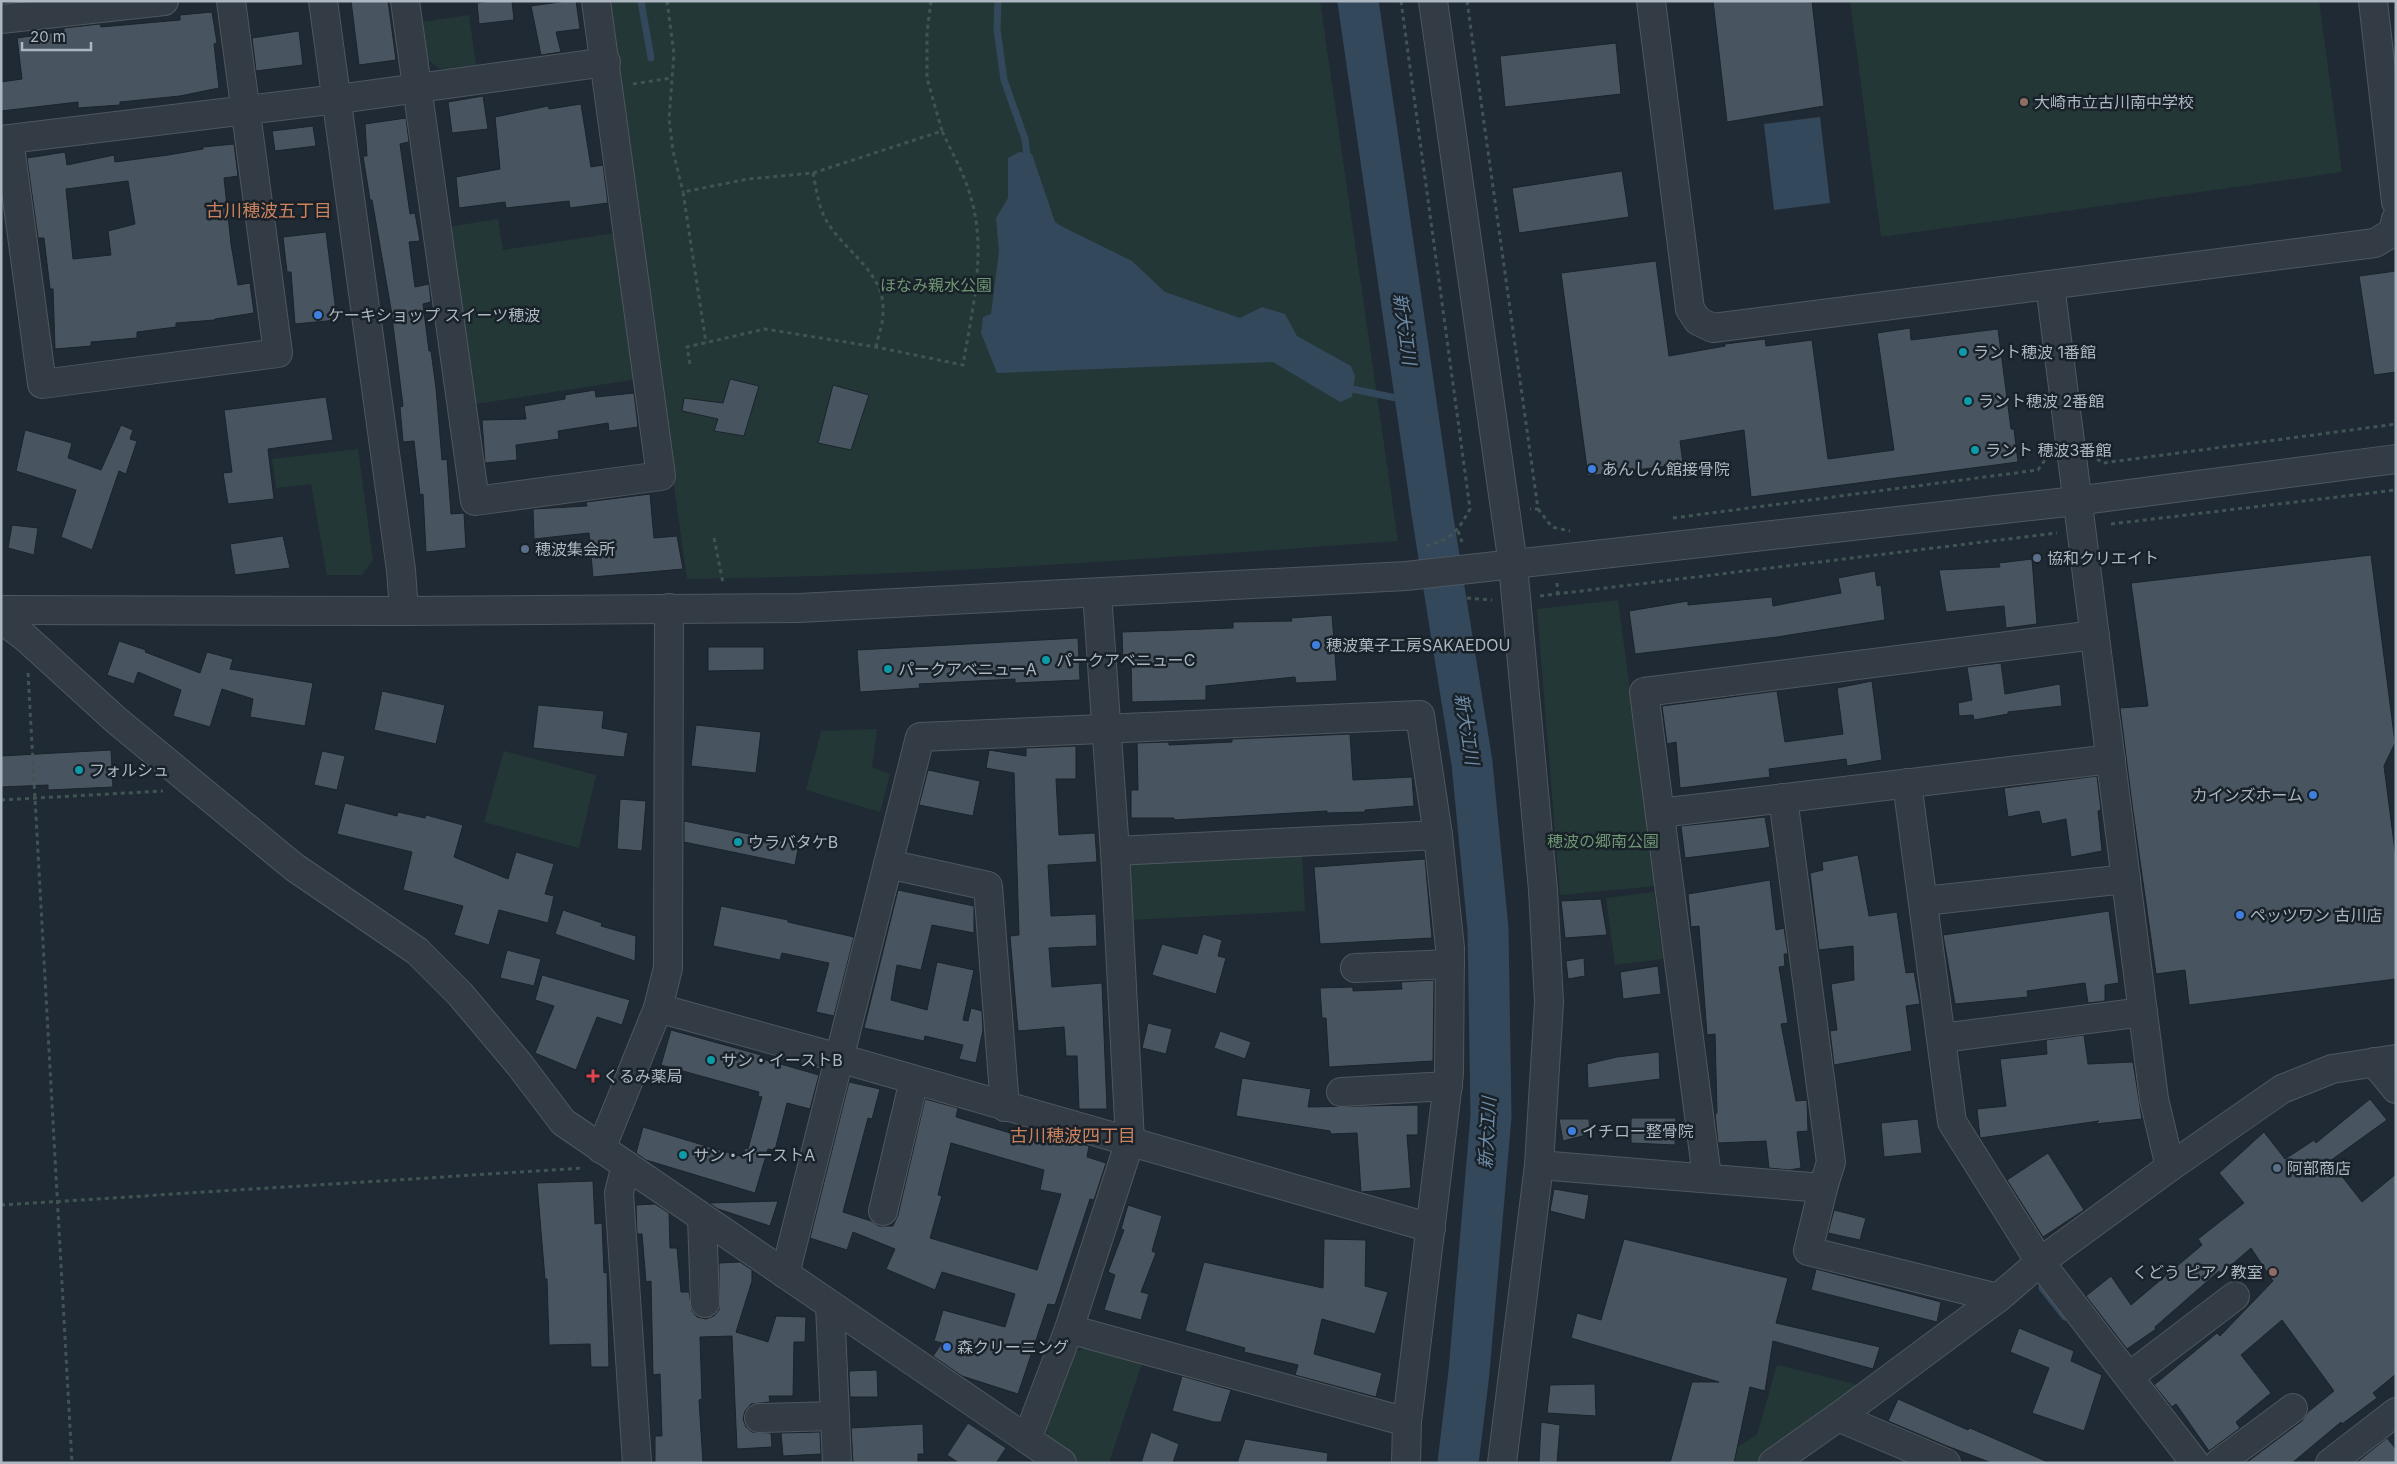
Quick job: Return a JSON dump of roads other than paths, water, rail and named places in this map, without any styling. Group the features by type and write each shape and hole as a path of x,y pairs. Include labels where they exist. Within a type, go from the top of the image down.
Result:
{"street":[{"path":"1,19 164,1"},
{"path":"231,1 246,110 278,353 42,384 5,139 246,110 337,99 606,62"},
{"path":"323,1 402,577 404,611"},
{"path":"405,1 475,501 661,476 610,88 596,1"},
{"path":"1433,1 1513,565 1543,890 1549,1002 1539,1165 1502,1463"},
{"path":"1651,1 1690,309 1698,321 1713,328 2375,243 2393,232 2396,219"},
{"path":"2373,1 2396,202"},
{"path":"2050,285 2076,501 2112,759 2154,1099 2170,1167"},
{"path":"1,610 404,611 799,608 1406,576 2076,501 2396,459"},
{"path":"1028,1439 1069,1329 1130,1141 1116,851 1097,593"},
{"path":"602,1149 658,1008 668,968 669,608"},
{"path":"1,619 26,638 116,720 294,867 417,951 460,994 563,1122 1062,1463"},
{"path":"1706,1177 1644,692 2095,635"},
{"path":"785,1274 920,737 1107,730 1420,714 1438,835 1450,964 1448,1086 1407,1422 1406,1463"},
{"path":"1660,813 2112,759"},
{"path":"1907,783 1952,1122 2040,1262 2130,1376 2195,1463"},
{"path":"1783,798 1831,1162 1808,1251 1998,1298"},
{"path":"1116,851 1438,835"},
{"path":"888,864 988,886 1005,1107"},
{"path":"1924,901 2126,879"},
{"path":"1355,968 1450,964"},
{"path":"658,1008 840,1058 1431,1228"},
{"path":"1942,1038 2143,1012"},
{"path":"1773,1463 1814,1432 1838,1418 1998,1298 2040,1262 2170,1167 2282,1089 2332,1070 2385,1060 2396,1089"},
{"path":"883,1211 914,1080"},
{"path":"1341,1092 1448,1086"},
{"path":"626,1165 619,1193 637,1463"},
{"path":"1539,1165 1824,1188"},
{"path":"702,1218 705,1303"},
{"path":"2130,1376 2235,1296"},
{"path":"830,1305 837,1463"},
{"path":"1069,1329 1407,1422"},
{"path":"2219,1463 2293,1408"},
{"path":"2330,1463 2396,1412"},
{"path":"759,1418 835,1416"},
{"path":"1838,1418 1946,1463"},
{"path":"1808,1463 1814,1432"}],"water":[{"path":"1820,117 1830,203 1774,210 1764,124"},
{"path":"1019,152 1032,154 1055,222 1132,261 1165,292 1240,318 1262,307 1285,314 1297,336 1351,366 1355,376 1352,397 1340,402 1273,362 997,373 981,333 983,317 991,314 999,251 996,218 1008,198 1008,158"}],"waterway":[{"path":"641,1 651,58"},
{"path":"998,1 997,29 1004,80 1025,139 1028,162"},
{"name":"新大江川","path":"1358,1 1432,513 1472,763 1488,929 1491,1116 1469,1372 1458,1463"},
{"path":"1345,385 1352,389 1416,402"},
{"path":"2042,1288 2065,1317"}],"place":[{"name":"大崎市立古川南中学校","path":"2024,102"},
{"name":"ケーキショップ スイーツ穂波","path":"318,315"},
{"name":"ラント穂波 1番館","path":"1963,352"},
{"name":"ラント穂波 2番館","path":"1968,401"},
{"name":"ラント 穂波3番館","path":"1975,450"},
{"name":"あんしん館接骨院","path":"1592,469"},
{"name":"穂波集会所","path":"525,549"},
{"name":"協和クリエイト","path":"2037,558"},
{"name":"穂波菓子工房SAKAEDOU","path":"1316,645"},
{"name":"パークアベニューC","path":"1046,660"},
{"name":"パークアベニューA","path":"888,669"},
{"name":"フォルシュ","path":"79,770"},
{"name":"カインズホーム","path":"2313,795"},
{"name":"ウラバタケB","path":"738,842"},
{"name":"ペッツワン 古川店","path":"2240,915"},
{"name":"サン・イーストB","path":"711,1060"},
{"name":"くるみ薬局","path":"593,1076"},
{"name":"イチロー整骨院","path":"1572,1131"},
{"name":"サン・イーストA","path":"683,1155"},
{"name":"阿部商店","path":"2277,1168"},
{"name":"くどう ピアノ教室","path":"2273,1272"},
{"name":"森クリーニング","path":"947,1347"}],"district":[{"name":"古川穂波五丁目","path":"269,210"},
{"name":"古川穂波四丁目","path":"1073,1135"}],"park label":[{"name":"ほなみ親水公園","path":"936,285"},
{"name":"穂波の郷南公園","path":"1603,841"}]}
